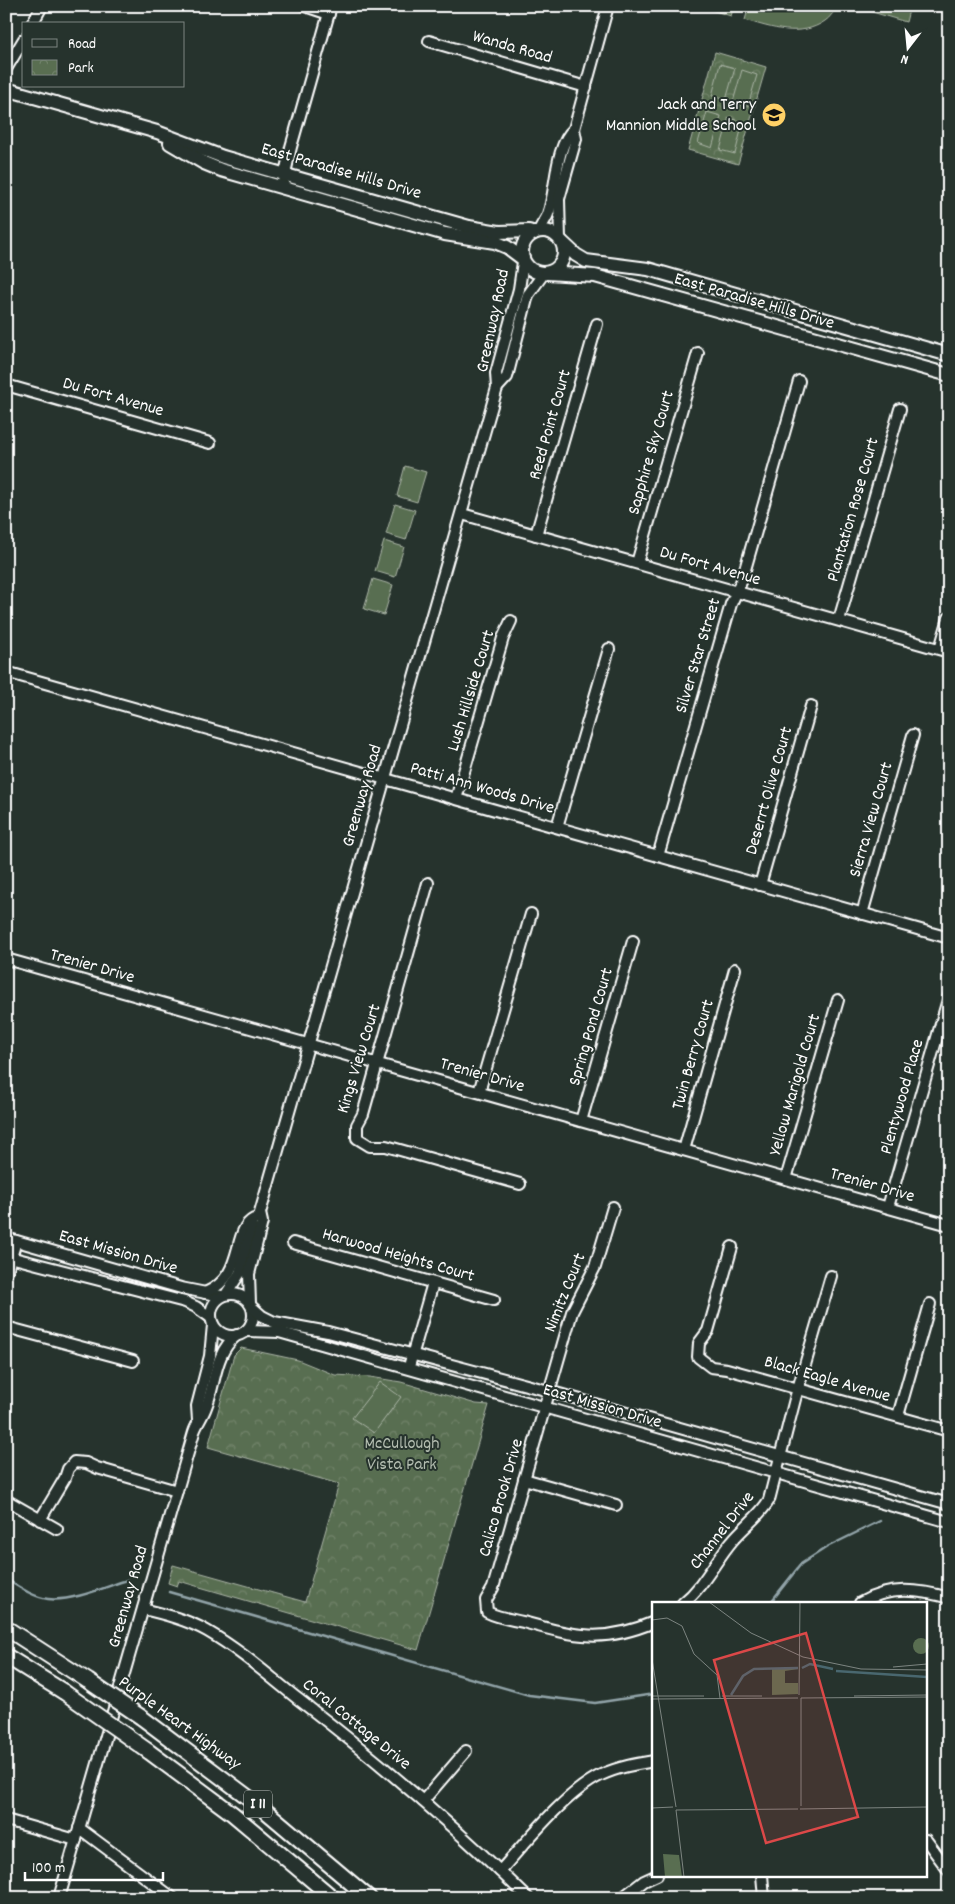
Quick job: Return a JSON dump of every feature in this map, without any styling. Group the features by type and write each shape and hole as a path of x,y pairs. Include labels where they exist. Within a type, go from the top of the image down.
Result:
{"highway":[{"name":"Purple Heart Highway","path":"6,1628 141,1717 261,1807 369,1898"},
{"name":"I 11","path":"6,1656 64,1692 148,1750 233,1814 333,1898"}],"main road":[{"name":"East Paradise Hills Drive","path":"6,89 141,128 209,152 483,230 537,232"},
{"name":"East Paradise Hills Drive","path":"141,128 211,166 445,234 495,242 507,247 523,260"},
{"path":"537,232 551,232 560,240 564,254 559,266 546,273 534,271 523,260 523,247 526,240 537,232"},
{"name":"East Paradise Hills Drive","path":"560,240 576,256 586,261 648,269 949,356"},
{"name":"East Paradise Hills Drive","path":"546,273 595,276 949,375"}],"street":[{"path":"33,22 42,6"},
{"path":"281,187 330,10 305,6"},
{"path":"560,240 559,199 576,138 574,129 608,6"},
{"name":"Wanda Road","path":"429,41 586,87"},
{"path":"6,69 22,42"},
{"path":"537,232 549,212 557,168 567,135 574,129"},
{"name":"Greenway Road","path":"224,1295 240,1273 462,514 497,388 496,373 519,289 523,260"},
{"name":"Greenway Road","path":"497,388 507,377 528,295 546,273"},
{"name":"Reed Point Court","path":"536,535 597,324"},
{"name":"Sapphire Sky Court","path":"637,563 698,352"},
{"name":"Silver Star Street","path":"658,856 728,613 742,580 799,381"},
{"name":"Du Fort Avenue","path":"6,385 210,443"},
{"name":"Plantation Rose Court","path":"839,620 900,409"},
{"name":"Du Fort Avenue","path":"462,514 944,650"},
{"path":"944,650 949,618"},
{"name":"Lush Hillside Court","path":"456,799 503,638 511,621"},
{"path":"558,827 609,649"},
{"name":"Patti Ann Woods Drive","path":"6,672 949,938"},
{"name":"Deserrt Olive Court","path":"760,885 811,706"},
{"name":"Sierra View Court","path":"862,914 913,735"},
{"name":"Kings View Court","path":"428,884 363,1114 357,1126 357,1138 370,1146 386,1146 520,1184"},
{"path":"479,1092 531,914"},
{"name":"Spring Pond Court","path":"581,1121 633,941"},
{"name":"Trenier Drive","path":"6,959 949,1225"},
{"name":"Twin Berry Court","path":"684,1150 735,969"},
{"name":"Plentywood Place","path":"888,1208 949,996"},
{"name":"Yellow Marigold Court","path":"786,1179 838,1000"},
{"name":"Nimitz Court","path":"549,1391 572,1312 595,1267 613,1207"},
{"path":"205,1293 220,1284 228,1274 234,1265 243,1231 249,1222 257,1216"},
{"name":"Greenway Road","path":"251,1306 248,1274 262,1222 257,1216"},
{"path":"6,1274 11,1240"},
{"name":"East Mission Drive","path":"11,1240 181,1288 224,1295"},
{"name":"Harwood Heights Court","path":"293,1243 494,1300"},
{"name":"Black Eagle Avenue","path":"732,1248 708,1331 699,1343 698,1358 711,1367 727,1369 949,1431"},
{"name":"East Mission Drive","path":"9,1257 185,1302 196,1307 212,1321"},
{"name":"Channel Drive","path":"685,1602 705,1580 734,1538 764,1508 772,1492 798,1389 831,1276"},
{"path":"409,1368 433,1283"},
{"path":"224,1295 240,1295 251,1306 253,1319 242,1333 225,1335 212,1321 212,1307 224,1295"},
{"path":"898,1416 930,1304"},
{"name":"East Mission Drive","path":"251,1306 262,1316 274,1322 328,1332 412,1356 549,1391 949,1504"},
{"name":"Greenway Road","path":"198,1420 196,1406 210,1356 212,1321"},
{"path":"6,1327 133,1362"},
{"name":"East Mission Drive","path":"242,1333 280,1332 949,1522"},
{"name":"Greenway Road","path":"59,1898 198,1420 206,1409 221,1354 227,1345 242,1333"},
{"name":"Calico Brook Drive","path":"549,1391 493,1588 486,1600 487,1612 498,1618 510,1618 580,1636 615,1634 652,1623"},
{"path":"40,1520 65,1478 68,1469 74,1462 86,1463 96,1468 176,1491"},
{"path":"524,1479 616,1505"},
{"path":"6,1500 57,1529"},
{"path":"862,1602 877,1594 904,1590 917,1590 949,1598"},
{"name":"Coral Cottage Drive","path":"143,1609 193,1624 226,1644 336,1728 423,1801 528,1898"},
{"path":"423,1801 466,1751"},
{"path":"500,1871 564,1803 587,1784 616,1769 652,1761"},
{"path":"6,1820 76,1840"},
{"path":"79,1828 173,1898"},
{"path":"928,1843 949,1871"},
{"path":"622,1898 644,1881 655,1876"},
{"path":"762,1876 764,1898"}],"green space":[{"path":"698,6 734,6 731,16"},
{"path":"749,6 838,6 825,21 816,26 806,29 786,30 745,20"},
{"path":"863,6 910,6 906,22 862,9"},
{"path":"715,52 766,67 738,164 688,150"},
{"path":"720,64 735,68 726,100 712,96"},
{"path":"742,70 757,75 748,106 733,102"},
{"path":"707,112 721,116 712,148 698,143"},
{"path":"729,118 743,122 735,154 720,150"},
{"path":"405,466 426,472 417,502 397,496"},
{"path":"395,504 415,510 406,540 386,534"},
{"path":"384,541 404,547 395,577 375,571"},
{"path":"373,579 393,585 384,615 364,609"},
{"name":"McCullough Vista Park","path":"241,1348 298,1360 335,1375 370,1377 401,1382 476,1404 489,1405 418,1650 179,1581 177,1586 168,1583 173,1565 305,1602 339,1484 208,1447 234,1355"},
{"path":"380,1382 401,1397 374,1433 352,1418"}],"waterway":[{"path":"771,1602 801,1564 827,1547 880,1521"},
{"path":"6,1579 26,1591 48,1599 67,1598 88,1593 127,1580"},
{"path":"169,1592 529,1695 595,1703 652,1694"}],"place":[{"name":"Jack and Terry Mannion Middle School","path":"774,115"}]}
